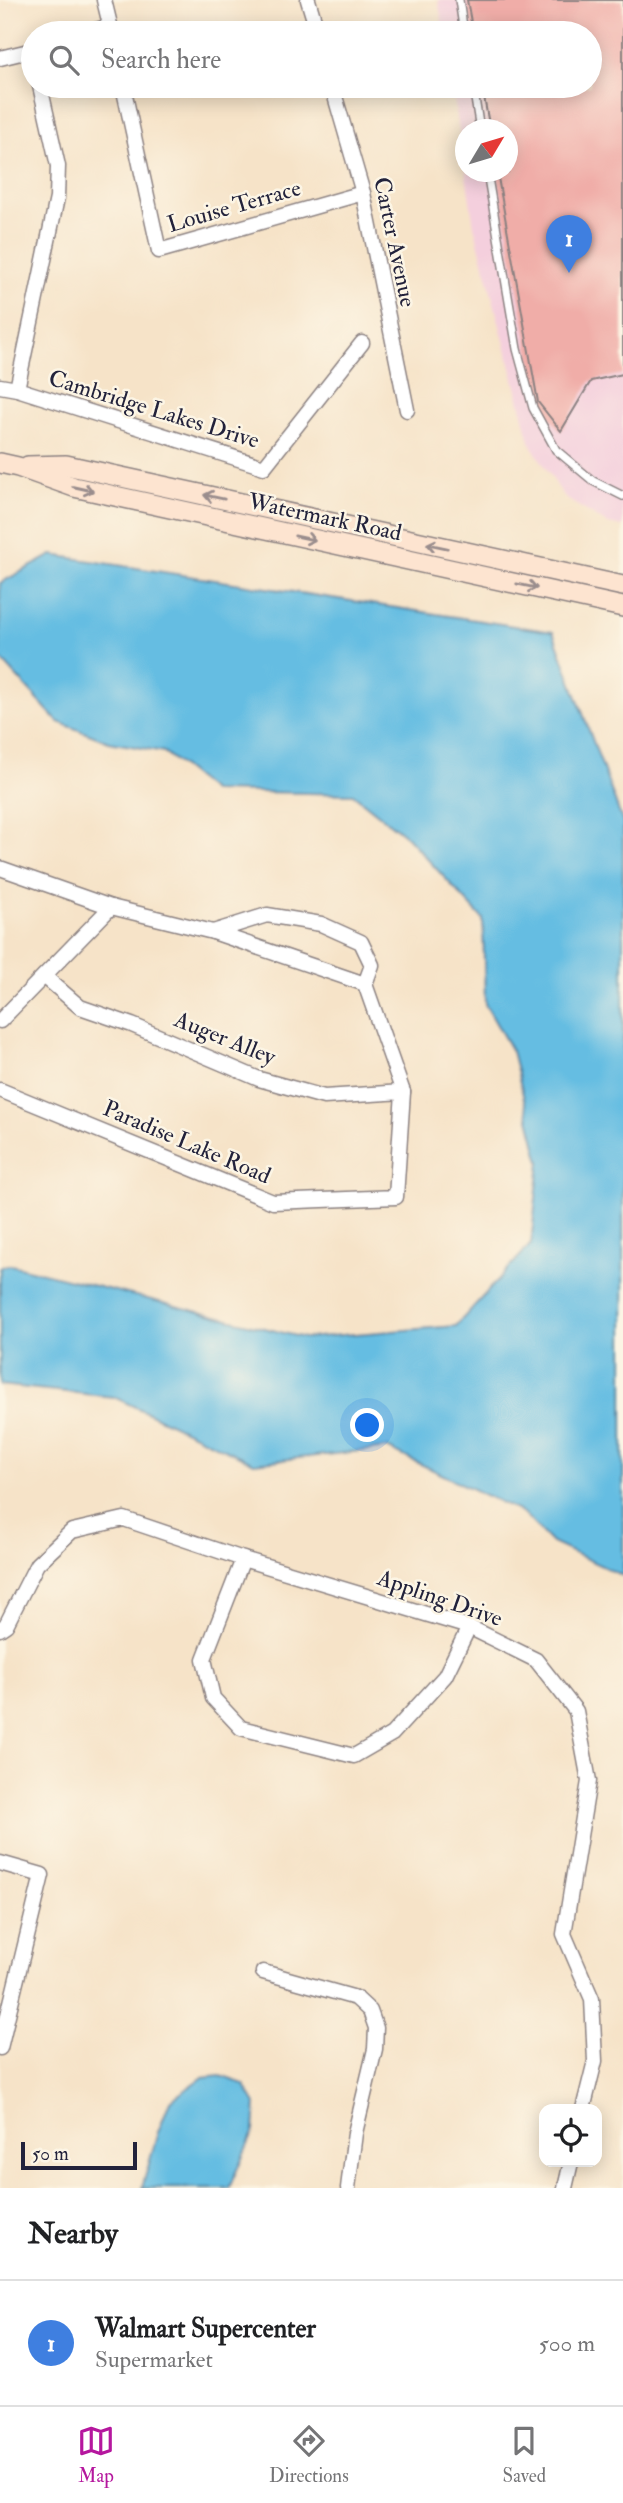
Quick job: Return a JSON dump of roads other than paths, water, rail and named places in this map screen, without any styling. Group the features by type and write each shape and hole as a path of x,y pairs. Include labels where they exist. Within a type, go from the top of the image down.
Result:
{"street":[{"path":"104,0 109,21"},
{"path":"308,0 314,21"},
{"path":"0,58 21,55"},
{"path":"17,389 57,198 58,166 43,98"},
{"name":"Louise Terrace","path":"126,98 159,251 363,193"},
{"name":"Carter Avenue","path":"335,98 363,193 407,410"},
{"name":"Cambridge Lakes Drive","path":"0,386 17,389 264,467 362,343"},
{"name":"Watermark Road","path":"9,465 66,465 623,586"},
{"name":"Watermark Road","path":"9,465 74,487 623,607"},
{"path":"0,869 111,907 213,932 365,984"},
{"path":"0,1021 111,907"},
{"name":"Paradise Lake Road","path":"0,1090 273,1202 396,1197 403,1092 365,984 372,965 361,942 321,924 267,915 213,932"},
{"name":"Auger Alley","path":"44,976 80,1007 132,1025 259,1079 324,1097 403,1092"},
{"name":"Appling Drive","path":"0,1629 6,1625 37,1564 72,1531 124,1519 243,1559 470,1627 536,1660 576,1711 589,1781 564,1934 592,1999 594,2061 584,2104"},
{"path":"243,1559 204,1659 213,1698 242,1728 354,1756 391,1734 445,1676 470,1627"},
{"path":"0,1863 42,1875 0,2048"},
{"path":"263,1972 356,1998 370,2011 376,2028 375,2049 355,2133 348,2188"},
{"path":"565,2188 570,2167"}],"lane":[{"path":"459,0 462,21"},
{"path":"475,98 478,119"},
{"path":"489,182 517,349 533,408 556,450 593,481 623,496"}],"water":[{"path":"52,555 553,632 623,823 623,1576 552,1543 523,1513 387,1448 254,1463 114,1397 0,1385 0,1267 11,1265 304,1338 456,1326 531,1244 540,1162 512,1051 485,1004 483,919 407,837 353,794 212,791 164,752 109,742 58,722 0,658 0,583"},
{"path":"220,2076 244,2084 256,2104 254,2131 229,2188 142,2188 170,2101 202,2078"}],"place":[{"name":"Walmart Supercenter","path":"569,273"}]}
